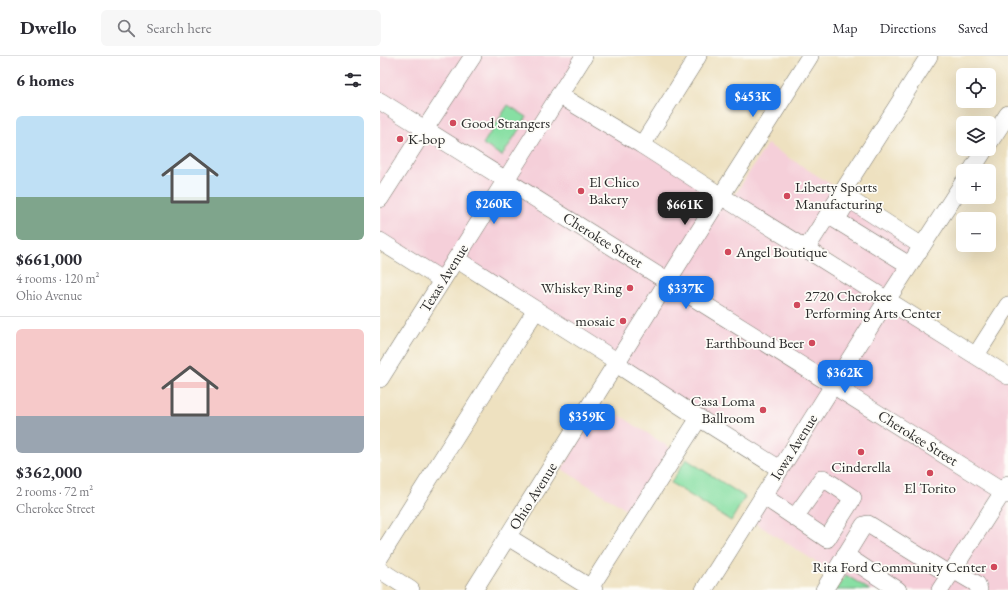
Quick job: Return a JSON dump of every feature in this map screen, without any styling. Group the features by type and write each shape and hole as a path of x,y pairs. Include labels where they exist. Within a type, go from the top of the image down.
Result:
{"street":[{"path":"380,199 424,129 473,56"},
{"name":"Texas Avenue","path":"380,378 584,56"},
{"path":"642,145 698,56"},
{"name":"Ohio Avenue","path":"474,590 810,56"},
{"path":"810,251 929,56"},
{"path":"559,95 642,145 1008,376"},
{"name":"Cherokee Street","path":"380,101 833,385 1006,490"},
{"path":"996,132 1008,114"},
{"name":"Iowa Avenue","path":"704,590 887,300 956,194"},
{"path":"810,251 836,220 849,200 922,246"},
{"path":"836,220 910,265"},
{"path":"380,241 442,280"},
{"path":"456,259 618,362 624,369 780,469"},
{"path":"976,355 1008,305"},
{"path":"380,557 536,310"},
{"path":"508,537 592,589 699,418"},
{"path":"940,590 1006,490"},
{"path":"763,496 795,517"},
{"path":"824,590 864,525 868,524 980,587"},
{"path":"845,555 898,590"},
{"path":"380,570 411,590"}],"shaded area":[{"path":"380,56 584,56 559,94 1008,380 1008,590 860,590 749,519 780,470 456,259 442,280 380,241"},
{"path":"767,144 918,239 886,291 733,198"},
{"path":"602,404 672,449 632,513 562,469"}],"green space":[{"path":"508,105 527,117 502,156 483,144"},
{"path":"686,459 745,497 731,521 671,483"},
{"path":"846,575 870,590 836,590"}],"place":[{"name":"Good Strangers","path":"453,123"},
{"name":"K-bop","path":"400,139"},
{"name":"El Chico Bakery","path":"581,191"},
{"name":"Liberty Sports Manufacturing","path":"787,196"},
{"name":"Angel Boutique","path":"728,252"},
{"name":"Whiskey Ring","path":"630,288"},
{"name":"2720 Cherokee Performing Arts Center","path":"797,305"},
{"name":"mosaic","path":"623,321"},
{"name":"Earthbound Beer","path":"812,343"},
{"name":"Casa Loma Ballroom","path":"763,410"},
{"name":"Cinderella","path":"861,452"},
{"name":"El Torito","path":"930,473"},
{"name":"Rita Ford Community Center","path":"994,567"}]}
